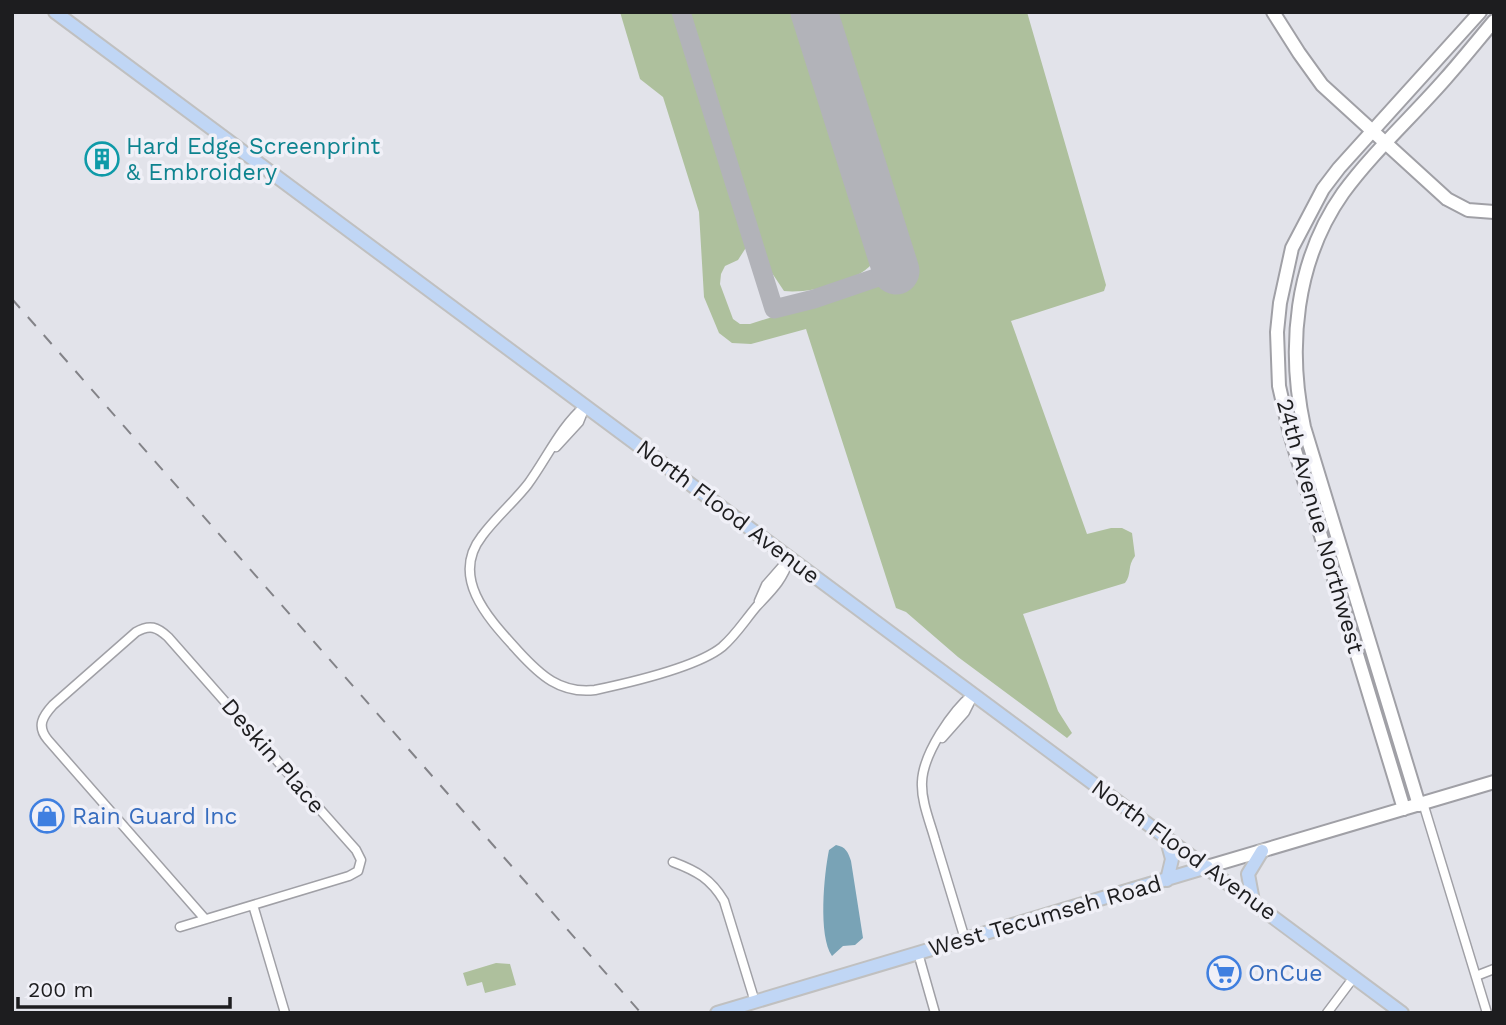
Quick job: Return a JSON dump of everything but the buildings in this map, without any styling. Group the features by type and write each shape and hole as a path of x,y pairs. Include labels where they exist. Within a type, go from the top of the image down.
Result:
{"main road":[{"name":"North Flood Avenue","path":"55,12 1402,1013"},
{"path":"1273,12 1322,85 1447,200 1468,210 1494,212"},
{"name":"24th Avenue Northwest","path":"1404,809 1290,434 1282,401 1277,360 1280,303 1292,248 1323,189 1372,130 1480,12"},
{"name":"24th Avenue Northwest","path":"1421,804 1304,427 1296,372 1295,341 1300,298 1315,248 1342,195 1494,22"},
{"path":"1447,77 1462,32"},
{"name":"West Tecumseh Road","path":"717,1013 1494,782"},
{"path":"1166,837 1172,859 1167,880"},
{"path":"1253,901 1248,874 1262,850"}],"street":[{"path":"585,406 579,422 549,454 519,496 483,534 471,558 469,576 482,610 547,680 562,688 589,691 707,657 733,636 756,608 766,585 790,558"},
{"name":"Deskin Place","path":"180,927 349,876 358,871 361,860 163,632 150,626 136,632 53,705 43,717 42,730 205,919"},
{"path":"965,939 923,792 923,773 935,745 959,706 973,694"},
{"name":"24th Avenue Northwest","path":"1421,804 1487,1013"},
{"path":"673,862 702,874 724,901 755,1002"},
{"path":"253,905 285,1013"},
{"path":"918,953 935,1013"},
{"path":"1476,976 1494,969"},
{"path":"1326,1013 1354,977"}],"green space":[{"path":"620,12 675,12 747,246 738,260 725,266 720,284 733,319 740,324 750,324 913,273 832,12 1027,12 1106,285 1104,291 1011,321 1087,534 1122,528 1132,533 1135,556 1125,583 1023,614 1058,711 1072,733 1067,738 958,657 906,612 896,608 806,329 751,344 732,343 719,333 704,297 699,212 663,97 640,79"},
{"path":"687,12 798,12 875,260 858,275 834,285 807,291 784,291 770,270 752,221"},
{"path":"496,963 510,964 516,985 485,993 482,982 467,986 463,973"}],"water":[{"path":"836,845 846,850 851,861 863,938 855,945 843,946 832,956 825,934 823,904 829,850"}],"taxiway":[{"path":"681,12 774,309 814,299 896,271"}],"runway":[{"path":"814,12 896,271"}],"railway":[{"path":"12,299 641,1013"}],"place":[{"name":"Hard Edge Screenprint & Embroidery","path":"102,159"},
{"name":"Rain Guard Inc","path":"47,816"},
{"name":"OnCue","path":"1224,973"}]}
